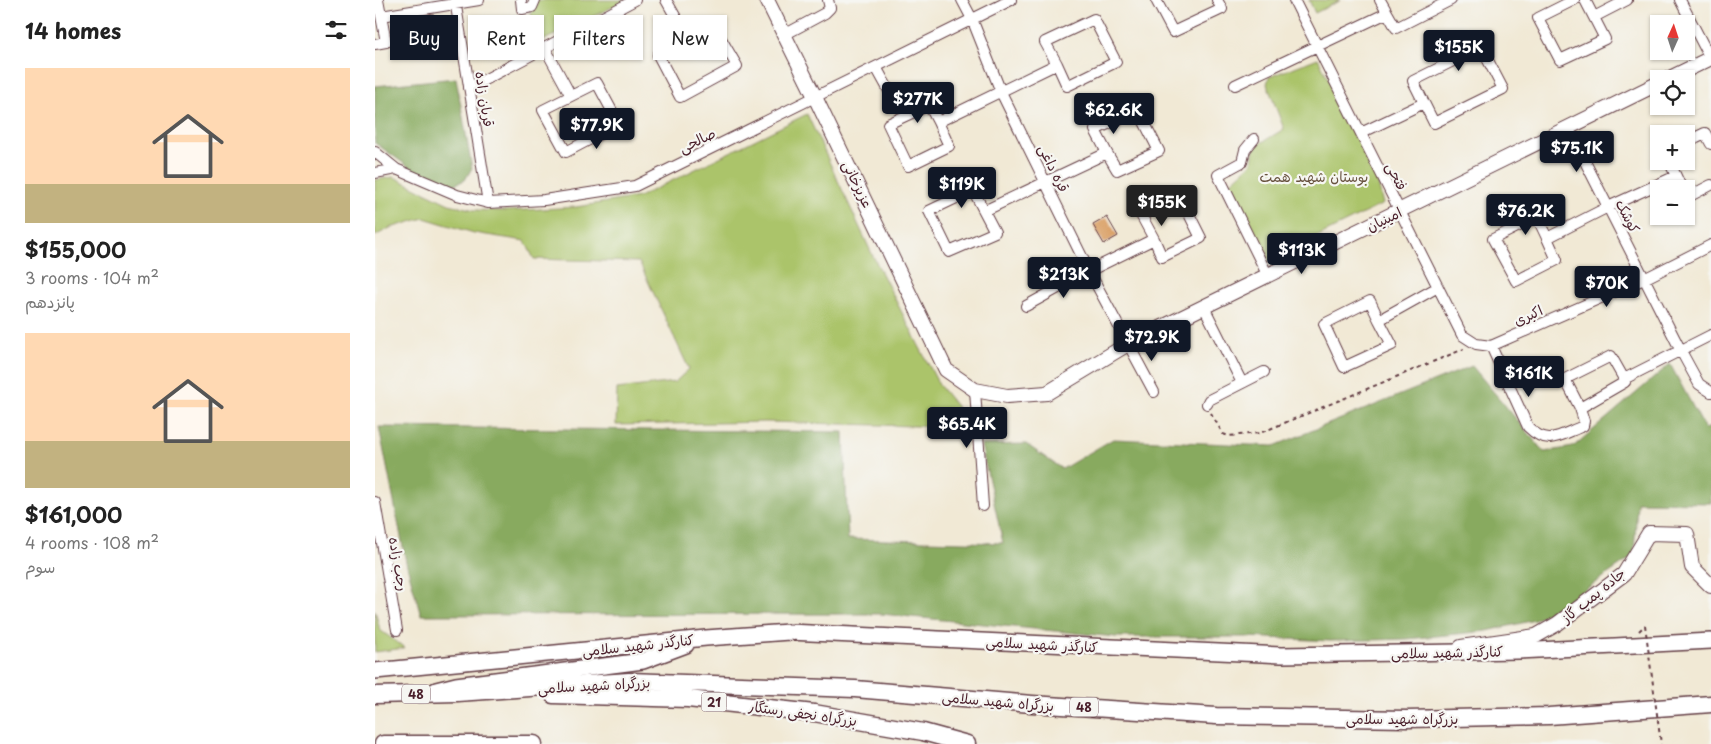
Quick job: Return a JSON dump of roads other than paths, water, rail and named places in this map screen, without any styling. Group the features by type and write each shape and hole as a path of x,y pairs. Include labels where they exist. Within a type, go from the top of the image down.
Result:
{"highway":[{"name":"بزرگراه شهید سلامی","path":"375,695 457,693 629,680 855,689 1032,704 1216,716 1407,719 1549,716 1711,704"},
{"name":"بزرگراه نجفی رستگار","path":"457,693 688,699 814,713 923,732 967,744"},
{"path":"386,744 534,744"}],"main road":[{"name":"عزیزخانی","path":"767,0 946,370"},
{"path":"1686,70 1710,58"},
{"name":"امینیان","path":"946,370 975,390 1007,396 1047,393 1128,344 1650,88"},
{"name":"جاده پمپ گاز","path":"1424,652 1536,636 1557,624 1624,574 1649,533 1687,534 1692,567 1711,586"},
{"name":"کنارگذر شهید سلامی","path":"375,671 706,638 789,632 1281,655 1519,650 1711,640"},
{"path":"421,693 456,685 643,661 706,638"}],"street":[{"path":"375,44 386,42 378,0"},
{"path":"381,16 455,2 479,0"},
{"path":"521,0 522,8 532,7 535,0"},
{"path":"469,88 635,0"},
{"path":"666,0 674,15"},
{"path":"784,35 825,13 829,8 828,0"},
{"name":"قره داغی","path":"962,0 972,19 1001,92 1089,271 1154,392"},
{"name":"صالحی","path":"375,152 396,169 457,195 488,203 544,200 635,186 1011,0"},
{"path":"1156,0 1173,32 1222,9 1217,0"},
{"name":"فتحی","path":"1294,0 1462,335 1476,344 1491,346"},
{"path":"1380,0 1395,28 1451,0"},
{"path":"1574,0 1538,18 1560,60 1605,39 1585,0"},
{"path":"1594,17 1627,0"},
{"path":"1680,0 1710,58"},
{"name":"قربان زاده","path":"455,2 488,203"},
{"path":"1235,85 1387,13"},
{"path":"1094,19 1115,62 1067,86 1057,64 1045,42 1094,19"},
{"path":"713,26 737,66 679,97 657,55 688,39 713,26"},
{"path":"1481,47 1503,89 1434,124 1424,103 1413,81 1481,47"},
{"path":"545,48 571,96"},
{"path":"938,122 1057,64"},
{"path":"876,67 892,96"},
{"path":"597,83 619,124 566,152 543,110 571,96 597,83"},
{"path":"1361,133 1424,103"},
{"path":"929,105 938,122 949,146 908,166 888,124 929,105"},
{"path":"1138,110 1159,152 1117,170 1107,153 1095,130 1138,110"},
{"name":"کوشک","path":"1568,128 1681,351 1699,384 1711,392"},
{"path":"1695,138 1705,133 1711,144"},
{"path":"1254,139 1245,150 1242,162 1218,175 1268,276"},
{"path":"984,211 1107,153"},
{"path":"375,172 396,169"},
{"path":"1673,170 1678,180"},
{"path":"1547,238 1608,207 1676,176"},
{"path":"1695,193 1711,185"},
{"path":"973,190 984,211 995,232 949,252 929,211 973,190"},
{"path":"1181,198 1201,238 1162,257 1154,239 1141,215 1181,198"},
{"path":"1537,216 1547,238 1557,260 1516,281 1493,239 1537,216"},
{"path":"1026,306 1089,271 1154,239"},
{"name":"اکبری","path":"1491,346 1644,279 1711,244"},
{"path":"1379,320 1438,288"},
{"path":"1370,301 1379,320 1392,345 1344,367 1324,324 1370,301"},
{"path":"1204,307 1242,384"},
{"path":"1580,408 1625,382 1624,379 1711,335"},
{"path":"1491,346 1528,427 1539,437 1549,439 1583,426 1585,422 1565,379 1611,356 1624,379"},
{"path":"1207,404 1209,400 1265,372"},
{"path":"975,390 983,506"},
{"name":"رجب زاده","path":"375,502 397,630"}],"park label":[{"name":"بوستان شهید همت","path":"1314,176"}]}
